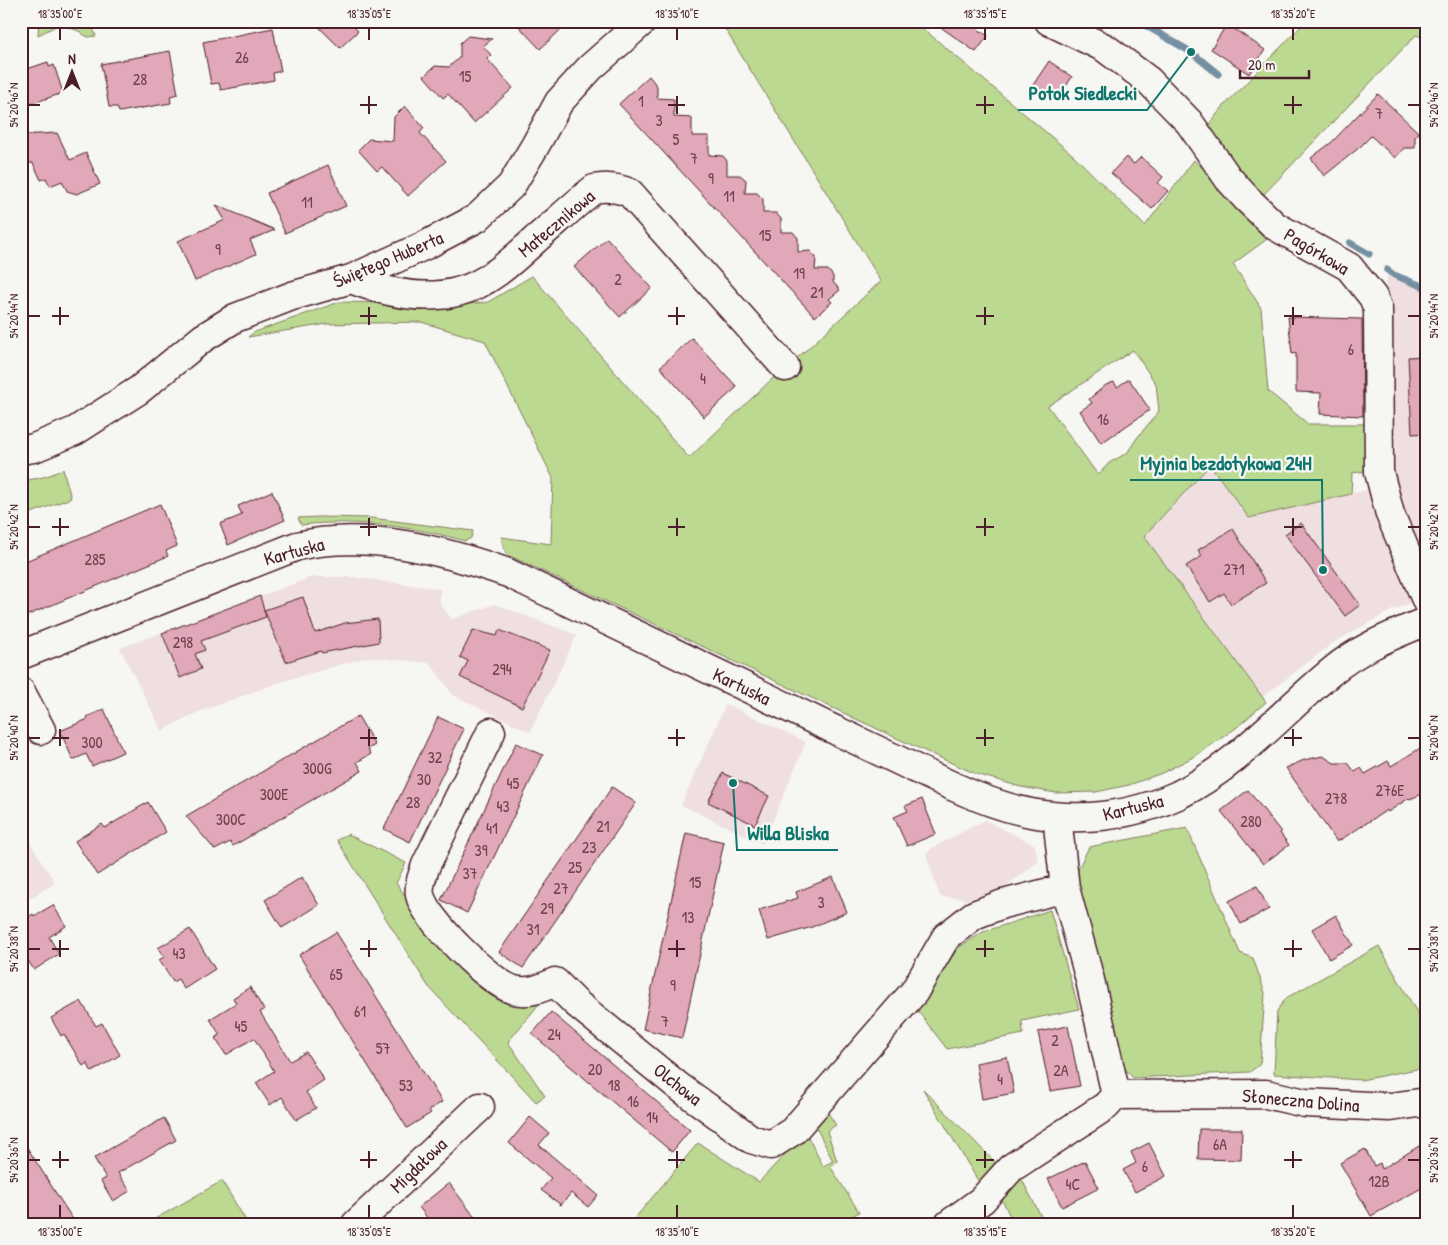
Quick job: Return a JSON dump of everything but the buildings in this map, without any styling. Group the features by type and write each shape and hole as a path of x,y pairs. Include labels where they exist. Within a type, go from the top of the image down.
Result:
{"street":[{"name":"Świętego Huberta","path":"21,450 34,448 75,432 139,390 203,338 235,318 292,296 351,279 426,245 476,218 511,186 559,102 590,68 643,21"},
{"name":"Pagórkowa","path":"1049,21 1105,48 1149,81 1189,122 1228,178 1254,206 1275,226 1349,267 1373,297 1378,309 1379,472 1390,514 1427,602"},
{"name":"Matecznikowa","path":"351,279 393,292 439,296 458,292 485,281 521,253 594,189 604,186 618,188 630,193 785,366"},
{"name":"Kartuska","path":"21,655 297,546 335,540 411,546 458,557 508,573 966,793 1009,808 1057,817 1086,818 1146,807 1178,794 1208,778 1236,757 1332,670 1376,643 1427,621"},
{"path":"21,692 41,730"},
{"name":"Olchowa","path":"490,732 426,865 421,880 420,895 426,907 442,929 469,957 501,985 525,992 540,989 555,982 576,1003 678,1086 752,1139 771,1145 793,1131 914,992 946,937 974,915 1004,904 1065,888"},
{"path":"950,1224 982,1200 1012,1168 1106,1106 1116,1095 1090,980 1065,888 1057,817"},
{"name":"Słoneczna Dolina","path":"1116,1095 1266,1094 1304,1103 1390,1107 1427,1102"},
{"name":"Migdałowa","path":"356,1224 480,1107"}],"shaded area":[{"path":"1387,270 1427,289 1427,581 1385,460 1397,451 1393,433 1383,414"},
{"path":"1211,464 1249,518 1370,489 1414,602 1392,610 1333,643 1261,698 1144,536"},
{"path":"312,577 353,577 440,589 440,605 452,619 495,604 577,635 530,732 453,695 430,663 368,657 280,682 196,713 162,731 120,648"},
{"path":"726,704 806,742 763,844 681,805"},
{"path":"985,820 1035,845 1038,862 1005,887 964,901 963,898 940,897 926,854 932,848"},
{"path":"21,828 55,883 21,904"}],"green space":[{"path":"39,21 90,21 96,36 88,37 81,32 60,24 38,35"},
{"path":"720,21 914,21 1073,155 1145,226 1194,160 1274,234 1233,264 1261,308 1268,391 1308,424 1366,424 1368,471 1352,473 1351,494 1249,518 1210,465 1144,536 1266,702 1236,728 1197,755 1162,773 1129,785 1096,792 1056,793 1021,787 976,774 506,554 501,537 551,544 553,478 485,341 421,322 327,324 248,337 255,332 339,302 465,304 488,302 532,276 689,458 772,379 881,281","holes":["1133,350 1156,384 1159,411 1127,453 1109,463 1098,475 1048,406"]},
{"path":"1306,21 1427,21 1427,39 1416,35 1263,195 1200,135 1223,107"},
{"path":"63,469 71,498 21,517 21,480 43,477"},
{"path":"298,518 371,518 473,531 471,538 465,541 425,531 384,525 321,523 301,525"},
{"path":"1187,828 1240,953 1253,958 1265,993 1260,1064 1250,1072 1133,1078 1120,1063 1076,873 1089,847"},
{"path":"347,834 406,863 396,883 444,950 515,1001 539,1004 508,1042 545,1096 536,1102 428,986 337,840"},
{"path":"1050,910 1079,1009 1022,1021 1023,1034 947,1049 917,1010 958,948 983,932"},
{"path":"1379,946 1427,1030 1427,1067 1361,1080 1274,1074 1277,1011 1286,998"},
{"path":"923,1089 995,1162 980,1184"},
{"path":"826,1110 836,1125 827,1131 837,1161 830,1166 859,1212 839,1224 630,1224 698,1143 759,1182 803,1135 808,1137 823,1166 833,1161 814,1123"},
{"path":"1018,1172 1045,1224 1014,1224 998,1192"},
{"path":"222,1181 248,1224 146,1224"}],"waterway":[{"path":"1138,21 1191,52 1218,74"},
{"path":"1350,243 1369,254"},
{"path":"1387,270 1394,275 1427,288"}],"place":[{"name":"Potok Siedlecki","path":"1191,52"},
{"name":"Myjnia bezdotykowa 24H","path":"1323,570"},
{"name":"Willa Bliska","path":"733,783"}]}
